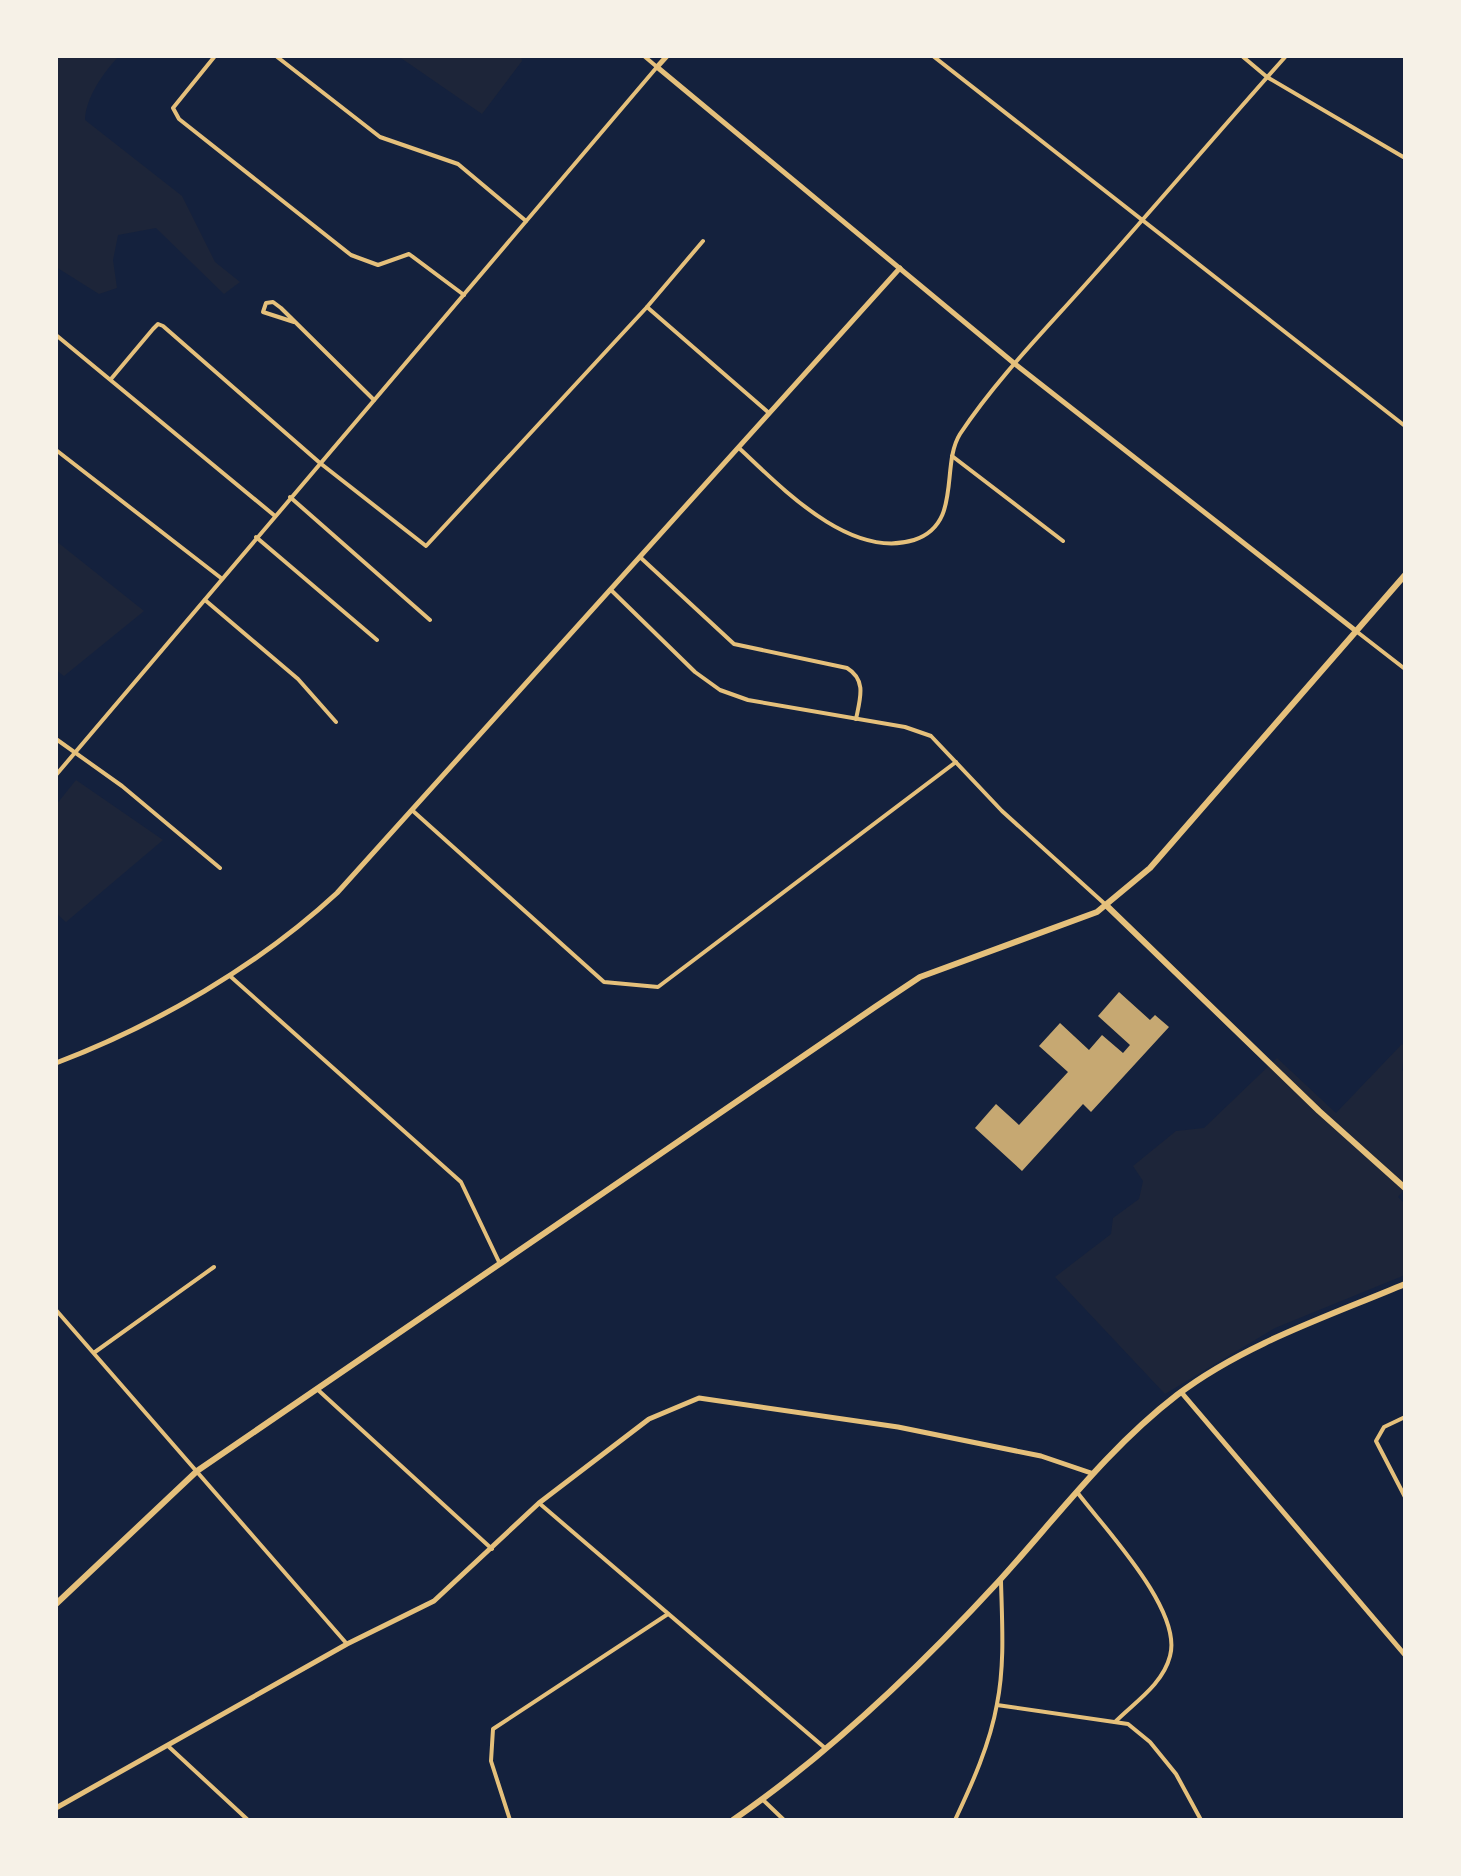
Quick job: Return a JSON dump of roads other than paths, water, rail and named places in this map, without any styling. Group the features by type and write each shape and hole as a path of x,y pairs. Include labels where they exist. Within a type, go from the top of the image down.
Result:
{"main road":[{"path":"56,1604 197,1471 920,977 1067,926 1107,906 1150,868 1405,575"},
{"path":"1107,906 1319,1111 1405,1188"},
{"path":"733,1820 825,1748 901,1681 1001,1579 1091,1473 1123,1440 1181,1392 1244,1354 1405,1284"}],"street":[{"path":"215,56 173,108 179,119 351,255 378,265 409,254 464,295"},
{"path":"276,56 380,137 458,164 526,221"},
{"path":"644,56 1015,364 1405,669"},
{"path":"56,775 667,56"},
{"path":"933,56 1405,426"},
{"path":"1242,56 1267,77 1405,158"},
{"path":"739,448 805,508 872,541 895,545 919,538 938,521 949,501 952,456 958,437 1015,364 1286,56"},
{"path":"111,379 158,324 320,463 426,546 647,307 703,241"},
{"path":"56,1063 126,1033 228,974 303,925 413,811 900,268"},
{"path":"294,322 263,312 266,303 273,302 294,322 374,400"},
{"path":"647,307 771,414"},
{"path":"56,335 275,516"},
{"path":"56,450 221,578"},
{"path":"952,456 1063,541"},
{"path":"290,497 430,620"},
{"path":"256,537 377,640"},
{"path":"641,558 734,644 754,651 847,668 856,673 861,688 856,719"},
{"path":"612,591 695,672 720,690 748,700 926,734 1002,811 1107,906"},
{"path":"205,600 298,679 336,722"},
{"path":"56,739 122,786 220,868"},
{"path":"413,811 604,982 658,987 956,762"},
{"path":"228,974 461,1182 500,1264"},
{"path":"95,1352 214,1267"},
{"path":"56,1310 347,1644"},
{"path":"317,1389 492,1549"},
{"path":"1181,1392 1405,1655"},
{"path":"56,1808 347,1644 434,1601 539,1503 649,1419 699,1398 898,1427 1041,1456 1091,1473"},
{"path":"1405,1417 1384,1427 1376,1441 1405,1497"},
{"path":"1076,1490 1139,1573 1169,1621 1171,1654 1159,1681 1115,1722"},
{"path":"539,1503 825,1748"},
{"path":"955,1820 973,1782 997,1705 1003,1641 1001,1579"},
{"path":"510,1820 491,1761 493,1729 668,1614"},
{"path":"997,1705 1128,1724 1150,1742 1176,1774 1201,1820"},
{"path":"168,1746 248,1820"},
{"path":"762,1799 784,1820"}]}
